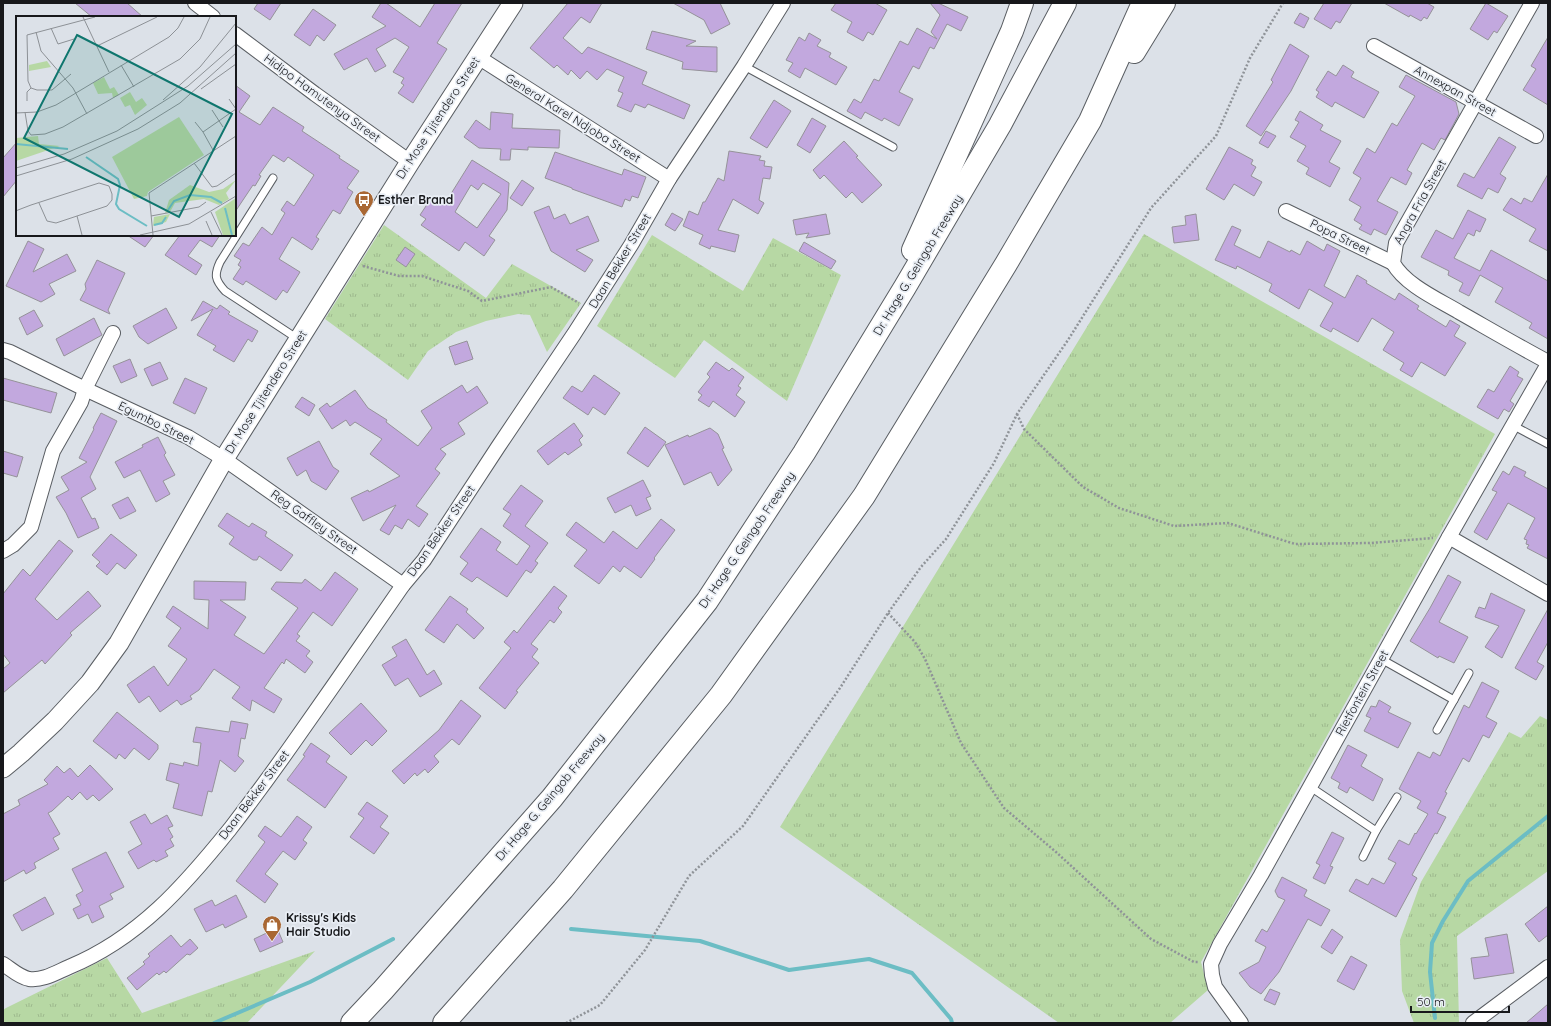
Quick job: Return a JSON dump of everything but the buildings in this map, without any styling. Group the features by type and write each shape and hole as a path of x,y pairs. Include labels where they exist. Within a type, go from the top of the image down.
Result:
{"highway":[{"path":"873,341 1012,31 1022,3"},
{"name":"Dr. Hage G. Geingob Freeway","path":"352,1023 383,990 552,798 707,601 804,453 873,341 1000,125 1065,3"},
{"path":"1090,121 1143,3"},
{"path":"444,1023 563,889 721,695 864,496 1006,264 1090,121 1164,3"}],"street":[{"name":"Dr. Mose Tjitendero Street","path":"3,768 55,721 90,683 118,643 224,459 298,339 513,3"},
{"name":"Daan Bekker Street","path":"3,964 28,979 40,979 83,961 107,948 150,916 174,895 199,868 267,781 403,585 424,560 574,334 631,245 669,179 744,66 783,3"},
{"name":"Angra Fria Street","path":"1393,263 1396,243 1532,3"},
{"name":"Hidipo Hamutenya Street","path":"236,35 410,162"},
{"name":"Annexpan Street","path":"1374,46 1536,136"},
{"name":"General Karel Ndjoba Street","path":"478,57 669,179"},
{"name":"Popa Street","path":"1286,211 1393,263"},
{"path":"1393,263 1404,277 1434,297 1548,363"},
{"path":"3,550 13,545 31,526 40,501 53,451 81,402 85,389 113,333"},
{"name":"Egumbo Street","path":"3,350 188,437 224,459"},
{"name":"Rietfontein Street","path":"1211,964 1220,944 1262,875 1309,786 1449,537 1514,426 1548,363"},
{"name":"Reg Gaffley Street","path":"224,459 403,585"},
{"path":"1449,537 1548,594"},
{"path":"1211,964 1215,987 1241,1023"},
{"path":"1473,1023 1548,967"}],"lane":[{"path":"744,66 893,147"},
{"path":"273,178 220,262 216,274 219,284 225,291 298,339"},
{"path":"1514,426 1548,444"},
{"path":"1381,659 1454,700"},
{"path":"1437,730 1469,673"},
{"path":"1309,786 1376,831"},
{"path":"1363,857 1376,831 1397,797"}],"path":[{"path":"566,1023 600,1005 645,950 689,876 743,826 840,688 888,613 921,567 946,539 994,464 1017,414 1068,340 1151,208 1216,136 1250,58 1282,3"},
{"path":"348,261 399,276 422,276 468,291 482,301 551,287 583,306"},
{"path":"1017,414 1024,429 1083,487 1119,508 1174,526 1228,523 1295,544 1371,543 1449,537"},
{"path":"888,613 915,642 925,659 961,743 1004,808 1056,852 1151,939 1194,962 1211,964"}],"green space":[{"path":"384,225 486,298 512,264 581,303 547,352 530,315 518,314 486,321 456,332 428,351 408,380 325,319"},
{"path":"1144,234 1495,434 1201,962 1208,990 1170,1023 1059,1023 780,827"},
{"path":"652,235 743,291 773,238 841,275 787,401 704,340 675,378 597,326"},
{"path":"1540,716 1548,720 1548,871 1457,936 1459,1023 1414,1023 1402,991 1400,940 1421,882 1509,732 1521,738"},
{"path":"315,951 247,1023 3,1023 3,1010 6,1008 107,958 142,1013"}],"waterway":[{"path":"1435,1018 1430,972 1432,943 1443,921 1468,881 1548,816"},
{"path":"571,929 700,941 789,970 869,959 912,973 951,1019 952,1023"},
{"path":"214,1023 310,982 393,939"}],"place":[{"name":"Esther Brand","path":"364,217"},
{"name":"Krissy's Kids Hair Studio","path":"272,942"}]}
